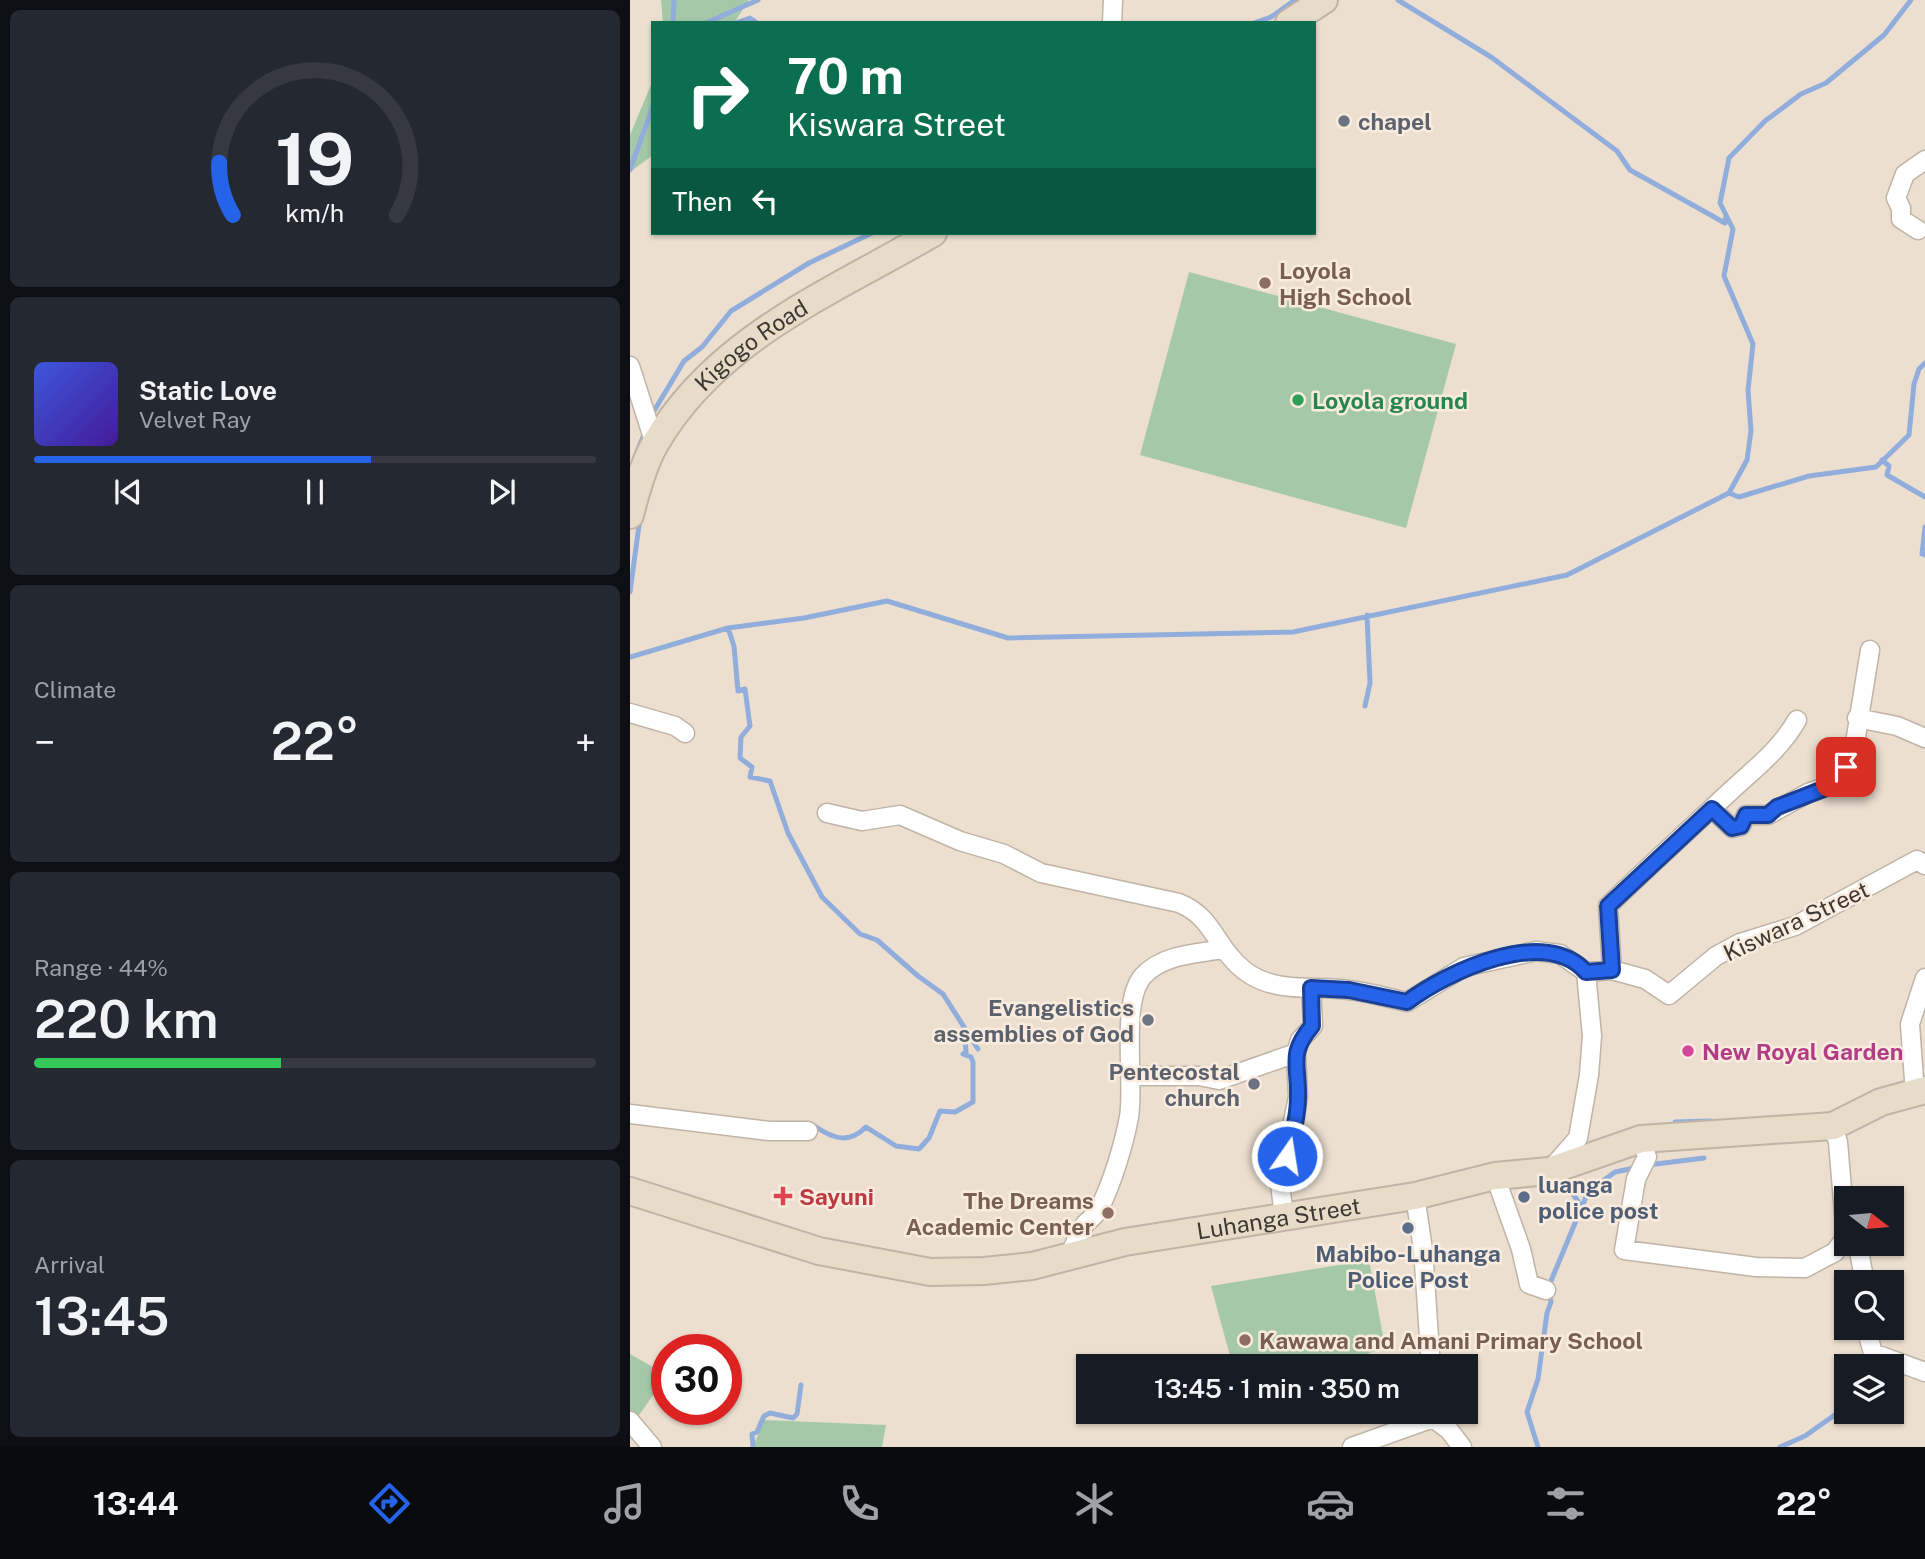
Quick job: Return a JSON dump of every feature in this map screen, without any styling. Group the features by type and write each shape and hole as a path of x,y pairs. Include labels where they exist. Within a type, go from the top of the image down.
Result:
{"street":[{"path":"1112,21 1113,0"},
{"path":"1292,21 1324,0"},
{"path":"1918,230 1901,219 1901,208 1896,198 1905,174 1925,160"},
{"name":"Kigogo Road","path":"630,515 655,444 720,362 748,340 930,235"},
{"path":"630,366 655,444"},
{"path":"1712,809 1732,828 1741,826 1746,815 1768,815 1797,797 1831,786 1854,749 1870,650"},
{"path":"630,713 675,726 685,733"},
{"path":"1857,718 1897,726 1925,738"},
{"path":"1612,970 1608,906 1777,747 1797,720"},
{"path":"827,813 862,821 900,815 960,841 1004,854 1041,873 1167,898 1198,910 1223,949 1259,981 1280,986 1349,990 1407,1002 1464,967 1536,951 1560,954 1579,964 1586,972 1592,1036 1577,1138 1549,1171"},
{"name":"Kiswara Street","path":"1586,972 1612,970 1645,979 1670,995 1716,956 1740,943 1795,926 1917,860 1925,865"},
{"path":"1068,1258 1084,1225 1097,1213 1108,1189 1129,1119 1132,1076 1131,1007 1137,985 1144,975 1164,960 1223,949"},
{"path":"1920,1092 1910,1024 1925,978"},
{"path":"1284,1216 1279,1184 1298,1097 1296,1052 1300,1040 1312,1026 1311,988"},
{"path":"1132,1076 1199,1076 1219,1080 1296,1052"},
{"name":"Luhanga Street","path":"630,1191 819,1251 930,1272 1008,1269 1068,1258 1125,1242 1415,1196 1496,1176 1549,1171 1641,1139 1833,1126 1881,1102 1920,1092"},
{"path":"630,1114 769,1131 808,1131"},
{"path":"1641,1139 1647,1157 1636,1179 1624,1250 1756,1267 1805,1268 1836,1252 1846,1237 1838,1142 1833,1126"},
{"path":"1496,1176 1529,1284 1546,1290"},
{"path":"1415,1196 1423,1249 1430,1354"},
{"path":"1869,1340 1873,1353 1925,1372"},
{"path":"630,1421 652,1447"},
{"path":"1352,1447 1410,1424"},
{"path":"1443,1424 1462,1447"}],"green space":[{"path":"661,0 749,0 735,21 663,21"},
{"path":"651,85 651,156 630,172 630,135"},
{"name":"Loyola ground","path":"1189,272 1456,344 1406,528 1140,455"},
{"path":"1369,1260 1385,1347 1368,1354 1229,1354 1211,1286"},
{"path":"630,1354 651,1366 651,1398 637,1418 630,1412"},
{"path":"764,1420 886,1425 882,1447 753,1447"}],"waterway":[{"path":"673,21 674,0"},
{"path":"711,21 758,0"},
{"path":"1260,21 1271,17 1295,0"},
{"path":"1398,0 1491,57 1617,151 1630,170 1725,223 1726,215"},
{"path":"1729,493 1747,460 1751,431 1748,390 1753,344 1724,276 1733,229 1720,203 1729,158 1765,121 1801,94 1826,83 1884,35 1911,0"},
{"path":"742,21 750,18 754,21"},
{"path":"630,170 651,112"},
{"path":"651,416 684,361 702,347 731,311 809,263 868,235"},
{"path":"630,657 728,628 804,618 887,601 1008,638 1293,632 1567,575 1729,493 1739,497 1809,476 1876,467 1909,435 1914,384 1919,369 1925,363"},
{"path":"637,452 645,432"},
{"path":"1882,460 1889,466 1887,475 1925,497"},
{"path":"630,592 640,518"},
{"path":"1925,527 1922,554 1925,555"},
{"path":"1365,706 1370,683 1367,615"},
{"path":"728,628 734,646 738,691 745,689 750,726 741,737 740,758 752,767 750,777 770,781 788,833 822,897 860,934 877,940 943,994 978,1049"},
{"path":"816,1127 841,1138 854,1136 866,1127 896,1146 919,1149 929,1138 940,1111 955,1112 973,1102 973,1062 971,1057 963,1054 966,1052 965,1039 969,1032"},
{"path":"1675,1122 1711,1121"},
{"path":"1648,1165 1704,1158"},
{"path":"1538,1447 1527,1412 1538,1379 1547,1313 1551,1302 1548,1288 1591,1185 1596,1186 1615,1172 1635,1168"},
{"path":"1561,1176 1583,1209"},
{"path":"753,1447 752,1434 757,1432 764,1416 770,1413 793,1418 797,1414 801,1385"},
{"path":"1780,1447 1805,1436 1834,1415"}],"place":[{"name":"chapel","path":"1344,121"},
{"name":"Loyola High School","path":"1265,283"},
{"name":"Loyola ground","path":"1298,400"},
{"name":"Evangelistics assemblies of God","path":"1148,1020"},
{"name":"New Royal Garden","path":"1688,1051"},
{"name":"Pentecostal church","path":"1254,1084"},
{"name":"Sayuni","path":"783,1196"},
{"name":"luanga police post","path":"1524,1197"},
{"name":"The Dreams Academic Center","path":"1108,1213"},
{"name":"Mabibo-Luhanga Police Post","path":"1408,1228"},
{"name":"Kawawa and Amani Primary School","path":"1245,1340"}],"route":[{"path":"1287,1156 1298,1097 1296,1052 1300,1040 1312,1026 1311,988 1349,990 1407,1002 1424,989 1464,967 1536,951 1560,954 1579,964 1586,972 1612,970 1608,906 1684,833 1712,809 1732,828 1741,826 1746,815 1768,815 1777,807 1831,786 1846,767"}]}
